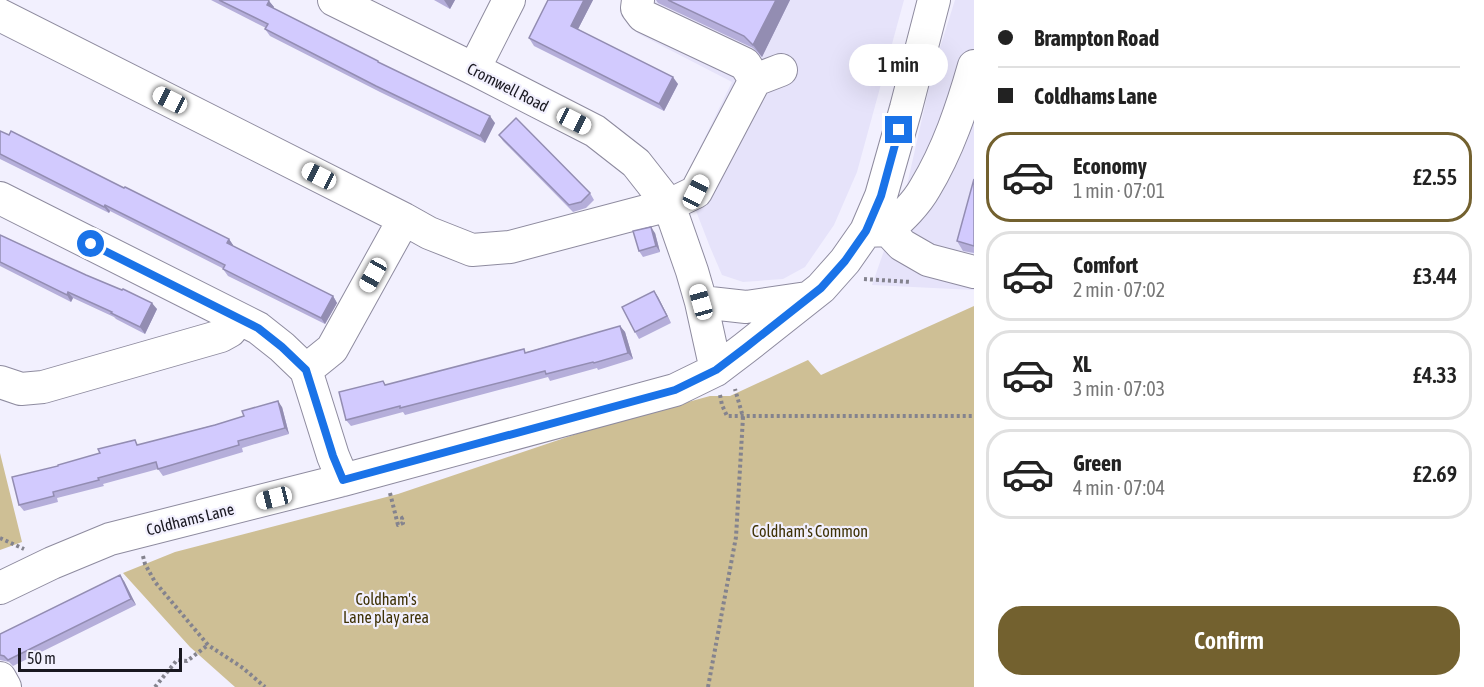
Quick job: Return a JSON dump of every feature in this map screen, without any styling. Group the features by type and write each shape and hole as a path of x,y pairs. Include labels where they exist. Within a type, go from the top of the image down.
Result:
{"street":[{"name":"Cromwell Road","path":"334,0 595,131 636,163 669,205 692,271 723,380"},
{"path":"474,69 509,0"},
{"path":"0,15 429,233 472,250 510,247 669,205 696,192 768,75 643,16 637,8 638,0"},
{"name":"Coldhams Lane","path":"0,588 110,539 343,480 675,390 723,380 745,348 821,288 877,230 881,196 934,0"},
{"path":"973,72 953,133 925,188 908,212 877,230 928,260 974,272"},
{"path":"0,198 258,328 282,347 306,370 333,456 343,480"},
{"path":"306,370 332,349 404,219"},
{"path":"701,302 746,307 807,298"},
{"path":"0,382 21,389 43,387 220,336 230,332 239,319"},
{"path":"0,678 5,687"}],"path":[{"path":"860,279 911,282"},
{"path":"723,380 722,405 728,416 974,416"},
{"path":"708,687 736,537 743,417 723,380"},
{"path":"384,469 398,525 403,523 402,518 405,517"},
{"path":"136,533 146,564 155,582 208,645 243,668 265,687"},
{"path":"155,687 177,660 188,661 208,645"}],"shaded area":[{"path":"625,0 904,0 857,172 834,225 805,267 783,279 743,282 722,275 684,180 732,82 637,33"},
{"path":"955,0 974,0 974,290 872,285 907,185 933,70"}],"green space":[{"name":"Coldham's Common","path":"974,306 974,687 235,687 190,647 123,573 175,552 398,494 600,426 710,396 730,396 808,360 821,375"},
{"path":"0,453 22,542 0,550"}],"building":[{"path":"219,0 268,0 267,5 490,116 480,136 265,29 268,24"},
{"path":"548,0 584,0 571,26 673,77 659,104 529,38"},
{"path":"668,0 776,0 753,45 744,36"},
{"path":"516,118 590,193 581,202 569,205 499,135"},
{"path":"0,131 9,135 11,131 125,187 229,239 227,243 333,296 321,318 223,269 225,265 0,154"},
{"path":"974,179 974,246 957,241"},
{"path":"651,227 656,246 639,251 633,231"},
{"path":"0,235 152,303 140,327 112,312 68,292 67,295 0,262"},
{"path":"654,291 667,316 635,332 622,307"},
{"path":"620,326 628,353 594,363 546,374 545,371 346,420 339,392 383,381 385,385 524,349 525,353"},
{"path":"278,401 285,428 238,441 239,445 158,469 156,462 53,492 54,496 19,505 12,477 100,453 98,449 135,440 137,445 215,425 244,416 242,411"},
{"path":"120,575 131,599 8,660 0,655 0,634"}],"route":[{"path":"91,244 258,328 282,347 306,370 333,456 343,480 675,390 716,370 821,288 845,261 866,231 881,196 899,130"}],"park label":[{"name":"Coldham's Lane play area","path":"386,608"}]}
